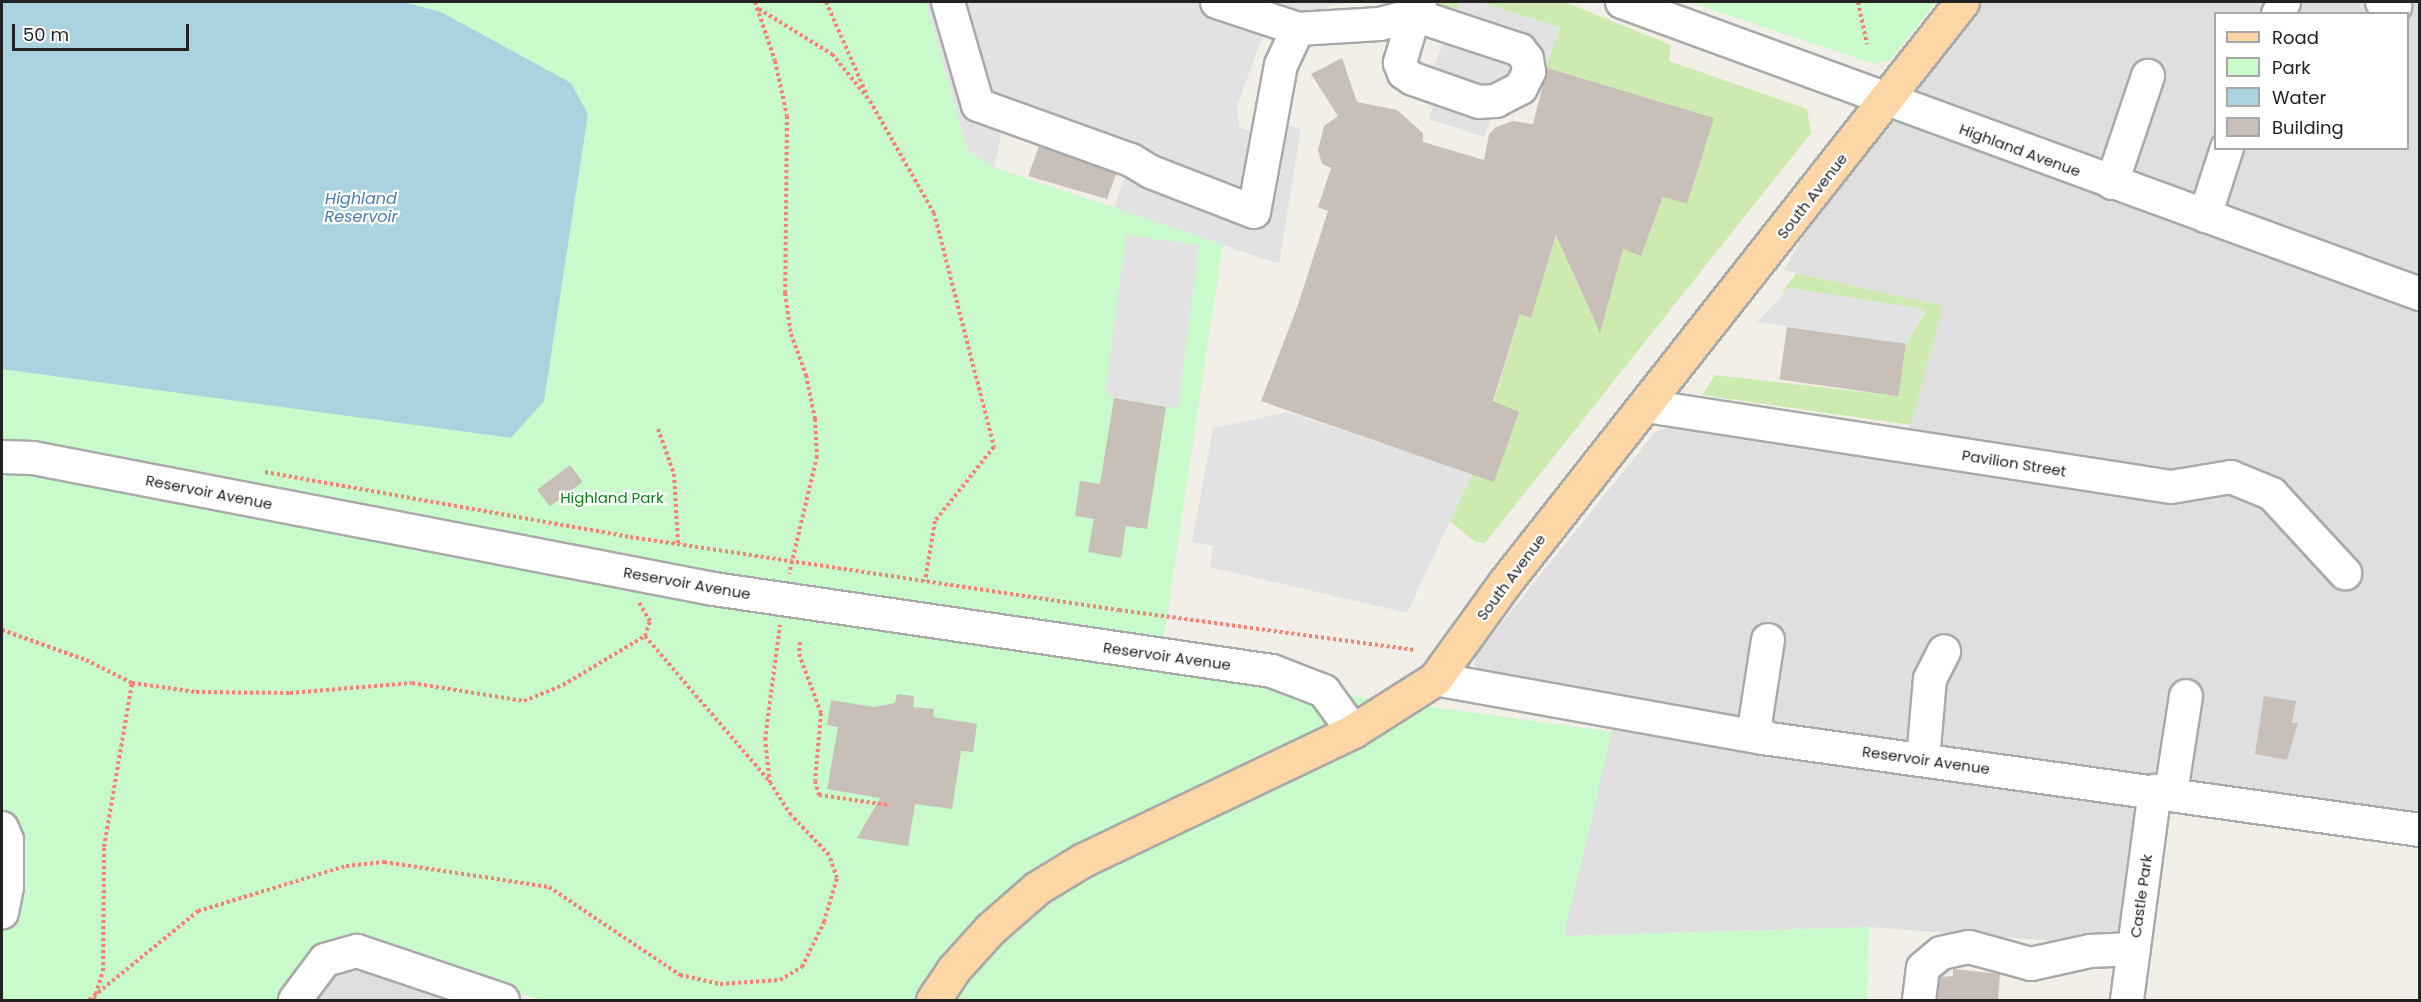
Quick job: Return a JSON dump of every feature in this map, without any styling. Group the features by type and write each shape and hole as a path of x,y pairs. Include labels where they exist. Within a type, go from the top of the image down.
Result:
{"main road":[{"name":"South Avenue","path":"933,1000 953,970 990,928 1037,888 1083,860 1353,731 1435,679 1506,580 1887,101 1962,2"}],"street":[{"path":"948,2 978,105 1131,160 1151,172 1254,212 1281,65 1298,29"},
{"path":"1217,2 1298,29 1380,24 1417,8"},
{"name":"Highland Avenue","path":"1623,2 1887,101 2420,294"},
{"path":"2112,183 2148,76"},
{"path":"2205,216 2226,150"},
{"name":"Pavilion Street","path":"1646,406 2171,487 2231,477 2272,494 2345,573"},
{"name":"Reservoir Avenue","path":"2,457 33,458 784,600 1272,671 1324,691 1353,731"},
{"path":"1763,738 1755,724 1768,640"},
{"path":"1923,760 1930,679 1944,651"},
{"name":"Reservoir Avenue","path":"1435,679 1763,738 2163,792 2420,830"},
{"name":"Castle Park","path":"2127,1000 2134,949 2163,792 2186,696"},
{"path":"2,828 7,840 7,887 2,913"},
{"path":"1919,1000 1923,968 1941,952 1969,947 2031,964 2090,951 2134,949"},
{"path":"295,1000 317,966 334,955 372,953 503,1000"}],"path":[{"path":"755,2 759,9 787,116 785,293 791,334 806,375 815,419 817,456 784,600"},
{"path":"826,2 870,101 934,213 994,447 935,521 925,581"},
{"path":"1858,2 1867,44"},
{"path":"759,9 832,54 870,101"},
{"path":"658,429 674,474 678,544"},
{"path":"261,471 678,544 1413,650"},
{"path":"2,630 86,660 132,683 196,692 278,693 411,683 524,701 563,685 645,636 650,621"},
{"path":"89,1000 198,911 346,866 384,862 549,887 680,975 720,984 780,980 802,967 824,922 837,878 829,855 791,815 770,783 645,636"},
{"path":"770,783 765,740 778,639"},
{"path":"800,642 799,654 821,713 815,781 819,795 888,805"},
{"path":"94,1000 103,971 104,847 132,683"}],"shaded area":[{"path":"926,2 1358,2 1330,5 1326,12 1317,11 1265,30 1237,106 1239,126 1244,130 1282,125 1301,128 1279,264 1114,208 1128,170 1003,127 994,168 967,150"},
{"path":"1460,2 1480,2 1560,28 1543,77 1529,95 1491,119 1484,137 1429,119 1435,100 1431,74"},
{"path":"1962,2 2419,2 2419,830 2155,791 2134,947 1869,927 1563,936 1618,704 1480,676 1474,664 1476,655 1656,431 1676,427 1901,461 1943,306 1784,270 1862,132"},
{"path":"1126,235 1199,245 1178,408 1114,398 1105,392"},
{"path":"1789,288 1926,309 1906,344 1757,322"},
{"path":"1288,412 1472,474 1407,613 1210,567 1213,546 1192,542 1213,428"},
{"path":"349,964 459,1000 312,1000 334,971"}],"green space":[{"name":"Highland Park","path":"2,2 926,2 967,150 994,168 1223,243 1159,669 1612,732 1564,936 1869,927 1867,1000 541,1000 374,941 281,1000 2,1000"},
{"path":"1438,2 1460,2 1456,14 1440,7"},
{"path":"1480,2 1565,2 1671,45 1669,61 1807,109 1811,133 1485,543 1475,542 1450,521 1472,474 1520,314 1530,318 1558,229 1581,235 1571,270 1600,332 1623,249 1641,256 1663,197 1687,204 1713,119 1546,68 1560,28"},
{"path":"1689,2 1936,2 1890,60 1875,64"},
{"path":"1796,273 1943,306 1911,425 1702,395 1715,375 1898,396 1906,344 1926,310 1789,288 1780,295"}],"water":[{"name":"Highland Reservoir","path":"2,2 404,2 441,12 571,83 588,114 544,401 511,438 2,369"}],"building":[{"path":"1342,58 1357,102 1397,110 1423,133 1423,142 1484,160 1489,134 1496,127 1513,121 1533,124 1547,68 1714,118 1687,204 1663,197 1641,256 1623,249 1600,333 1556,235 1531,318 1520,314 1493,401 1519,412 1494,482 1261,401 1298,305 1328,211 1318,207 1331,168 1322,164 1318,150 1324,126 1338,116 1311,74"},
{"path":"1039,146 1116,174 1107,199 1028,176"},
{"path":"1787,327 1906,344 1898,396 1780,379"},
{"path":"1114,398 1166,407 1147,529 1126,526 1121,558 1088,552 1094,519 1075,516 1080,481 1100,484"},
{"path":"570,465 583,482 550,506 537,490"},
{"path":"897,694 914,696 913,707 934,709 933,717 977,724 973,752 961,751 952,809 915,804 908,846 857,838 880,798 827,789 838,727 827,725 831,700 874,707 895,703"},
{"path":"2264,696 2296,701 2292,723 2298,723 2287,760 2255,754"},
{"path":"1953,969 2000,974 1998,1000 1937,1000 1940,977 1953,976"}]}
